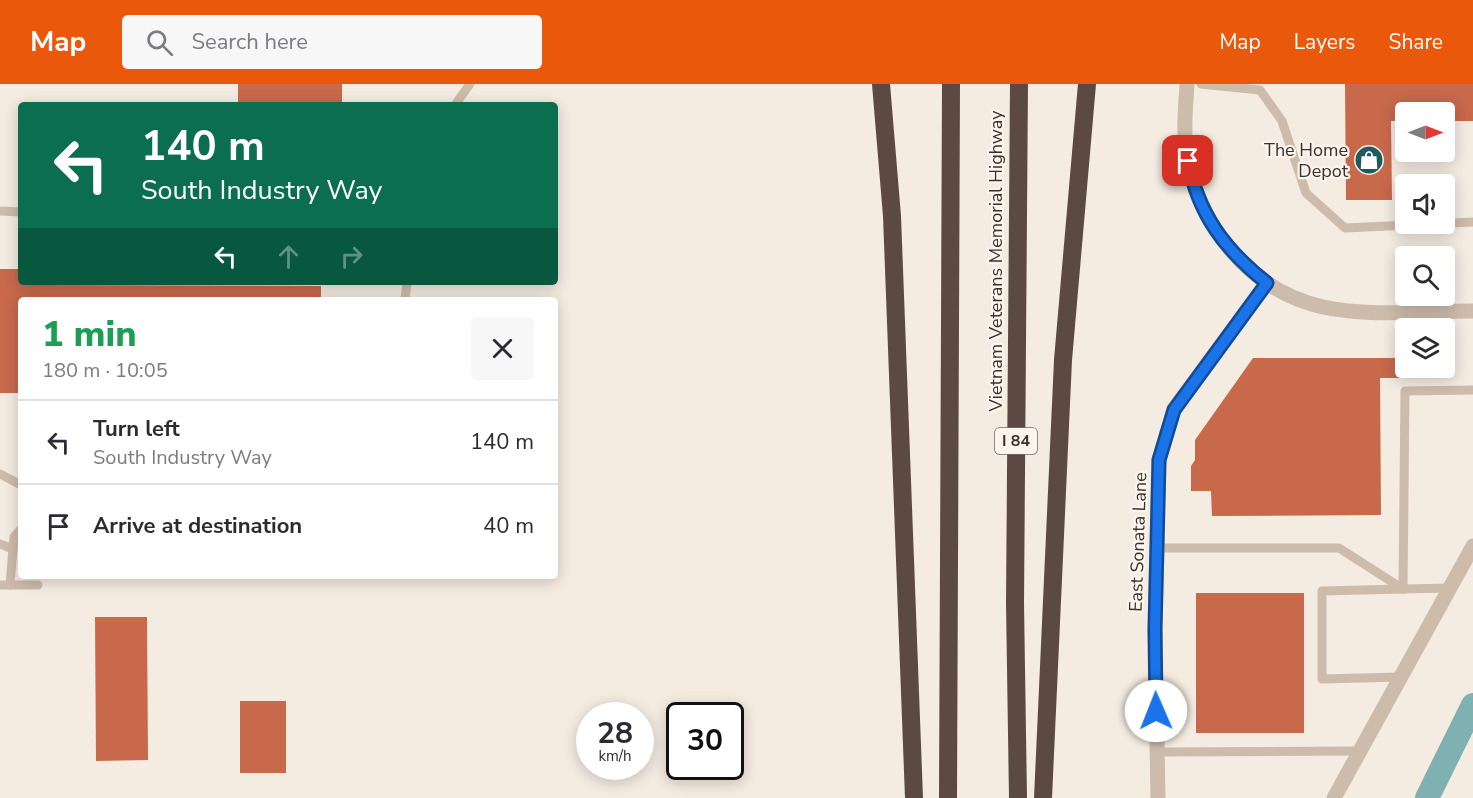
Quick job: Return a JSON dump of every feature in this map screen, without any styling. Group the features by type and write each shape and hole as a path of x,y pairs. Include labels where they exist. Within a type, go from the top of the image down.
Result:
{"highway":[{"path":"881,84 892,216 914,798"},
{"path":"948,798 951,84"},
{"name":"Vietnam Veterans Memorial Highway","path":"1018,84 1015,603 1018,798"},
{"path":"1043,798 1063,360 1087,84"}],"street":[{"path":"1187,84 1186,146 1191,175 1199,200 1212,225 1228,248 1244,265 1267,283 1289,295 1322,307 1358,312 1473,311"},
{"name":"East Sonata Lane","path":"1158,798 1155,629 1159,460 1174,410 1267,283"},
{"path":"1334,798 1473,546"}],"lane":[{"path":"457,102 470,84"},
{"path":"1201,84 1260,90 1282,121 1306,193 1345,228 1473,222"},
{"path":"0,211 18,212"},
{"path":"1403,589 1405,391 1473,390"},
{"path":"0,474 18,483"},
{"path":"18,532 14,537 5,585 38,585"},
{"path":"0,544 13,549"},
{"path":"1157,548 1340,548 1403,589"},
{"path":"1400,677 1322,679 1322,591 1450,588"},
{"path":"1157,752 1360,751"}],"building":[{"path":"238,84 342,84 342,102 238,102"},
{"name":"The Home Depot","path":"1345,84 1473,84 1473,121 1455,121 1455,102 1395,102 1395,121 1391,121 1392,200 1346,200"},
{"path":"0,269 18,269 18,285 321,286 321,297 18,297 18,393 0,393"},
{"path":"1253,358 1395,358 1395,378 1380,378 1381,515 1212,516 1211,491 1191,491 1191,466 1195,460 1195,440"},
{"path":"1196,593 1304,593 1304,733 1196,733"},
{"path":"95,617 147,617 148,760 96,761"},
{"path":"240,701 286,701 286,773 240,773"}],"waterway":[{"path":"1427,798 1473,705"}],"place":[{"name":"The Home Depot","path":"1369,160"}],"route":[{"path":"1156,711 1155,629 1159,460 1174,410 1267,283 1244,265 1228,248 1212,225 1199,200 1188,161"}]}
